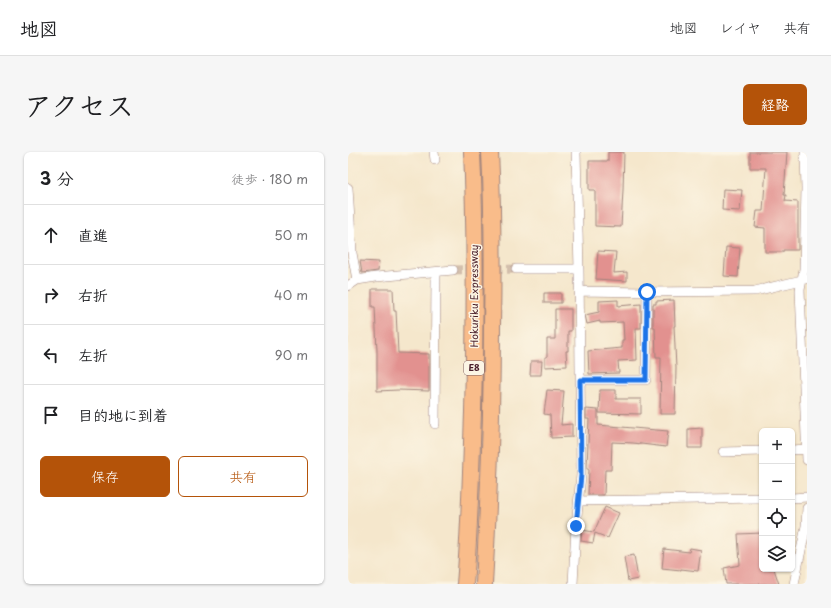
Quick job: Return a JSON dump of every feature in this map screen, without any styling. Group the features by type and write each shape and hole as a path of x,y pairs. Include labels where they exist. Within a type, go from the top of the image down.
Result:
{"highway":[{"name":"Hokuriku Expressway","path":"465,584 471,480 474,376 475,274 472,152"},
{"name":"Hokuriku Expressway","path":"484,584 492,379 490,152"}],"street":[{"path":"573,584 576,526 581,475 576,152"},
{"path":"805,152 805,279 800,290 807,460"},
{"path":"348,188 352,253 357,280"},
{"path":"348,286 357,280 376,277 453,270"},
{"path":"516,270 579,270"},
{"path":"435,424 436,272"},
{"path":"579,290 647,292 755,291 805,279"},
{"path":"580,380 646,380 647,292"},
{"path":"795,450 807,449"},
{"path":"723,452 759,451"},
{"path":"579,502 759,498"},
{"path":"795,498 807,498"},
{"path":"794,584 806,526 807,508"}],"building":[{"path":"608,152 624,152 621,227 595,226 595,190 589,190 589,161 608,161"},
{"path":"750,152 787,152 784,195 786,195 785,201 798,202 798,250 765,252 765,228 755,227 757,211 763,211 766,168 750,168"},
{"path":"723,189 742,190 740,211 722,210"},
{"path":"726,247 740,248 738,277 724,276"},
{"path":"598,251 616,252 614,273 627,272 627,281 596,279"},
{"path":"360,261 379,262 378,271 362,273"},
{"path":"372,289 393,289 394,311 396,311 398,353 429,354 429,391 377,391 375,307 372,307"},
{"path":"544,293 561,293 561,303 544,303"},
{"path":"618,300 618,306 641,304 641,328 636,328 637,360 618,361 619,373 589,374 588,351 622,348 622,340 624,340 623,322 600,323 600,321 587,324 585,315 599,312 599,301"},
{"path":"674,300 676,368 675,414 660,414 661,357 656,357 655,327 653,327 653,304 656,304 656,301"},
{"path":"555,309 571,309 571,331 568,331 568,351 566,351 567,366 545,367 545,357 547,357 547,339 555,339"},
{"path":"531,361 542,361 541,375 530,375"},
{"path":"547,390 564,391 561,425 572,424 572,437 551,438 550,415 544,414"},
{"path":"600,390 616,390 616,399 641,399 641,414 599,413"},
{"path":"586,409 598,410 598,425 668,431 666,447 612,442 611,470 605,470 604,495 588,495 589,469 587,469 587,466 589,419 586,419"},
{"path":"702,428 702,448 688,448 688,429"},
{"path":"605,507 619,513 608,538 595,533 593,543 581,541 582,530 594,532"},
{"path":"759,533 759,572 775,572 779,584 726,584 724,568 740,565 738,534"},
{"path":"690,548 701,550 698,571 662,568 664,549 689,552"},
{"path":"634,555 638,579 628,581 624,557"}],"tunnel":[{"path":"453,270 516,269"}],"route":[{"path":"576,526 581,475 580,380 646,380 647,292"}]}
